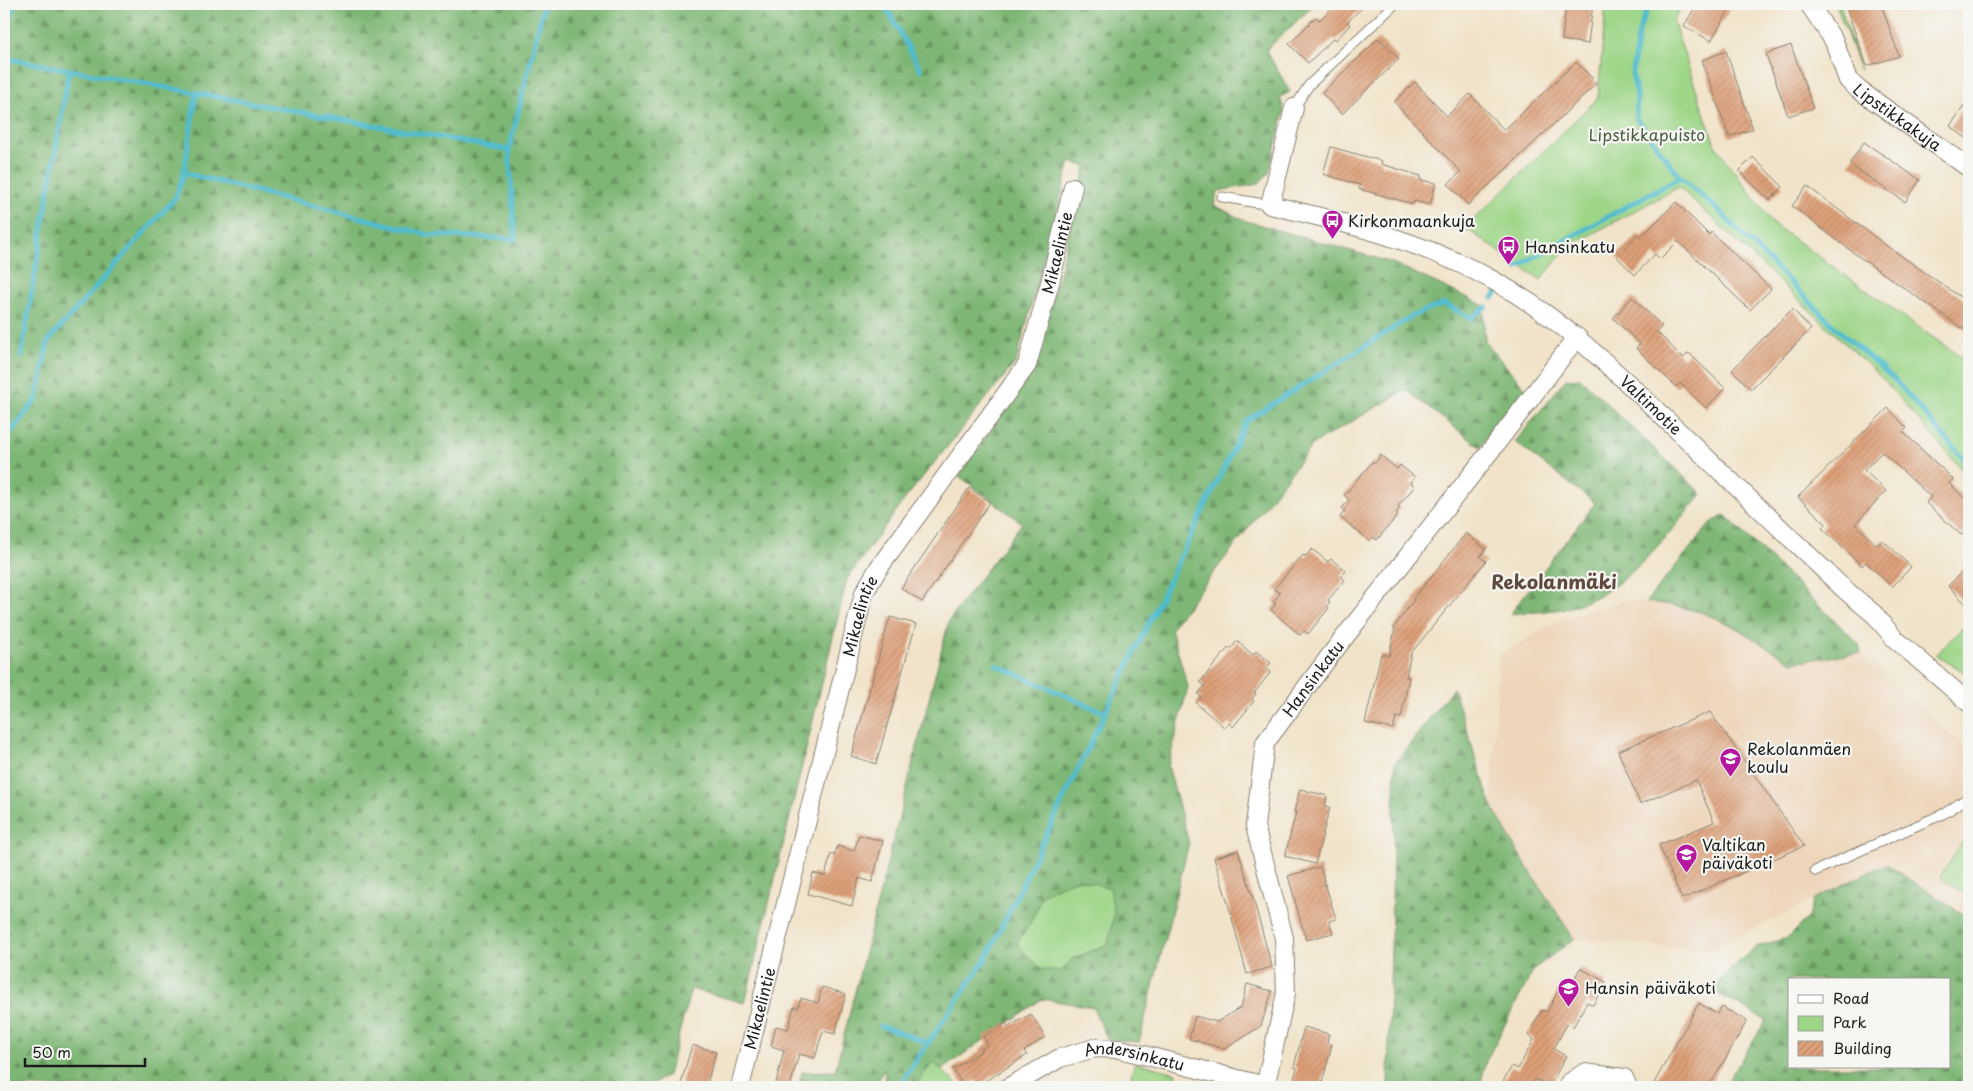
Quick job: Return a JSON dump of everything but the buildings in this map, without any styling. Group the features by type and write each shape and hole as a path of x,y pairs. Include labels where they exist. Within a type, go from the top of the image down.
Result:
{"street":[{"name":"Lipstikkakuja","path":"1809,4 1834,41 1848,80 1859,90 1969,168"},
{"path":"1270,205 1294,108"},
{"name":"Mikaelintie","path":"740,1087 864,593 878,569 1026,365 1051,278 1072,187"},
{"name":"Valtimotie","path":"1270,205 1364,228 1432,251 1494,281 1526,300 1577,337 1607,363 1844,589 1875,615 1894,638 1969,702"},
{"name":"Hansinkatu","path":"1265,1086 1286,993 1284,938 1255,826 1265,743 1329,657 1577,337"},
{"name":"Andersinkatu","path":"1009,1087 1060,1058 1095,1048 1120,1048 1265,1086"},
{"path":"1570,1087 1569,1083 1584,1072 1624,1078 1628,1087"}],"lane":[{"path":"1294,108 1309,85 1395,4"},
{"path":"1222,196 1270,205"},
{"path":"1815,871 1945,813 1969,797"}],"shaded area":[{"name":"Rekolanmäen koulu","path":"1625,600 1664,604 1701,612 1731,625 1792,662 1861,653 1969,750 1969,918 1886,864 1710,950 1574,939 1517,851 1491,804 1499,655 1561,619"}],"green space":[{"path":"4,4 1315,4 1266,50 1290,92 1280,97 1284,111 1269,173 1258,184 1218,191 1214,205 1243,220 1393,263 1483,305 1485,342 1525,388 1480,447 1406,390 1313,444 1171,628 1188,687 1168,766 1189,843 1139,1042 1107,1039 1093,1007 1042,999 917,1087 886,1087 884,1069 875,1087 798,1087 802,1072 835,1071 949,620 1022,523 959,476 1036,365 1086,166 1070,162 1016,362 904,500 847,579 745,1003 691,989 668,1075 647,1087 4,1087","holes":["1078,879 1108,944 1072,959 1017,944 1033,918 1042,895"]},
{"name":"Lipstikkapuisto","path":"1606,4 1683,4 1673,21 1715,145 1773,224 1969,363 1969,478 1886,382 1679,187 1566,248 1541,280 1465,228 1598,98"},
{"path":"1836,4 1840,4 1860,70"},
{"path":"1580,378 1702,494 1644,561 1610,589 1591,599 1563,609 1510,614 1595,503 1515,442 1566,379"},
{"path":"1725,515 1859,644 1861,653 1792,662 1731,625 1701,612 1646,602 1711,523"},
{"path":"1969,621 1969,675 1936,655"},
{"path":"1453,688 1491,804 1517,851 1574,939 1534,969 1486,1061 1480,1087 1386,1087 1388,1081 1395,763"},
{"path":"1969,832 1969,897 1940,877"},
{"path":"1886,864 1969,918 1969,1087 1724,1087 1766,1020 1713,991 1725,974 1756,947 1787,938 1809,916 1814,899"},
{"path":"1078,879 1110,888 1114,915 1108,944 1072,959 1062,971 1041,969 1017,944 1033,918 1042,895"},
{"path":"933,1062 960,1087 915,1087"},
{"path":"1135,1062 1176,1073 1172,1087 1128,1087"}],"waterway":[{"path":"4,36 15,4"},
{"path":"4,58 509,150 544,4"},
{"path":"884,4 921,70"},
{"path":"1649,4 1639,31 1632,73 1637,96 1636,118 1680,177"},
{"path":"21,357 69,70"},
{"path":"4,441 37,398 48,341 176,197 184,173 196,94"},
{"path":"184,173 429,235 515,239 509,150"},
{"path":"1517,268 1680,177 1716,208 1836,328 1894,379 1969,465"},
{"path":"1493,298 1498,291"},
{"path":"898,1087 987,957 1247,420 1414,315 1444,304 1471,318 1486,307"},
{"path":"996,665 1105,713"},
{"path":"881,1026 929,1043"}],"place":[{"name":"Kirkonmaankuja","path":"1332,240"},
{"name":"Hansinkatu","path":"1509,266"},
{"name":"Rekolanmäen koulu","path":"1731,777"},
{"name":"Valtikan päiväkoti","path":"1686,873"},
{"name":"Hansin päiväkoti","path":"1569,1007"}],"district":[{"name":"Rekolanmäki","path":"1554,582"}]}
